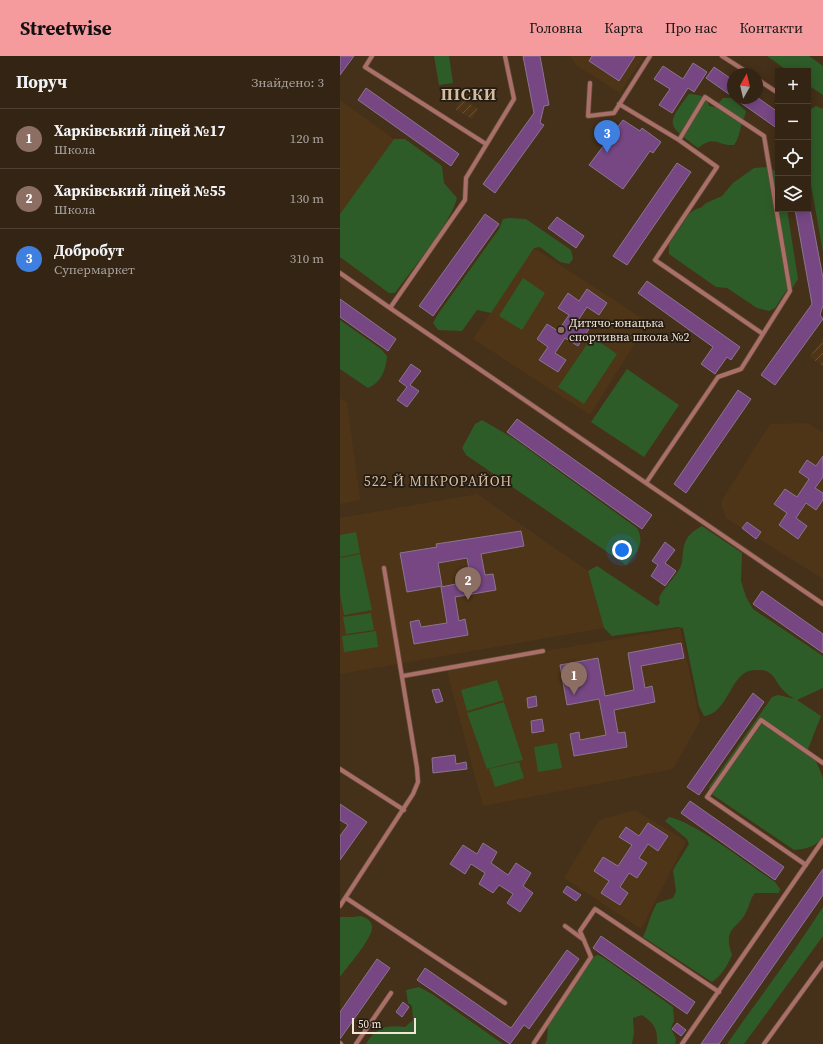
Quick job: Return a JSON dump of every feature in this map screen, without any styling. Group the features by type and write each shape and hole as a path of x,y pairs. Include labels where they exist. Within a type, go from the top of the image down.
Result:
{"lane":[{"path":"372,56 365,67 486,144"},
{"path":"390,308 465,200 466,178 514,99 505,56"},
{"path":"590,83 588,116 614,113 650,56"},
{"path":"722,56 741,68"},
{"path":"763,83 775,91"},
{"path":"646,483 718,377 741,369 790,291 764,136 705,97 679,140"},
{"path":"619,104 679,140 717,167 655,260 763,334"},
{"path":"340,273 823,604"},
{"path":"340,906 404,810 414,794 418,782 403,676 384,568"},
{"path":"403,676 543,651"},
{"path":"806,865 707,797 761,720 823,763"},
{"path":"340,769 404,810"},
{"path":"682,1044 823,840"},
{"path":"346,898 505,1003"},
{"path":"534,1043 591,957 580,931 595,908 719,992"},
{"path":"565,926 584,941"},
{"path":"764,1044 823,963"},
{"path":"356,1044 391,993"}],"shaded area":[{"path":"570,56 644,56 620,93 576,65"},
{"path":"461,98 478,109 472,119 455,109"},
{"path":"340,100 394,139 340,214"},
{"name":"Дитячо-юнацька спортивна школа №2","path":"534,248 648,322 590,415 473,339"},
{"path":"823,337 823,366 810,357"},
{"path":"340,398 347,402 360,500 340,504"},
{"path":"808,423 823,433 823,579 726,518 722,507 722,500 770,424"},
{"path":"477,494 588,571 604,628 340,674 340,518"},
{"path":"680,628 700,721 673,769 483,806 446,668"},
{"path":"635,810 686,841 641,929 564,878 599,820"}],"green space":[{"path":"434,56 449,56 453,83 439,85"},
{"path":"767,56 809,56 823,66 823,95 811,87 811,68 784,68"},
{"path":"689,94 702,96 708,102 709,106 715,107 723,98 727,98 727,104 738,104 746,111 738,138 734,145 713,141 698,148 675,129 673,119"},
{"path":"816,106 823,109 823,252 811,185 811,109"},
{"path":"394,139 405,139 442,166 444,183 457,198 447,221 430,247 395,293 389,293 340,257 340,214"},
{"path":"769,167 775,171 775,212 787,212 798,279 793,287 786,291 775,308 769,311 757,308 727,288 716,287 669,254 669,244 689,214 706,203 722,196 733,183 754,168"},
{"path":"503,219 526,219 571,250 573,259 569,264 560,262 540,247 534,248 491,313 477,310 462,331 438,330 433,323 438,314 499,229"},
{"path":"523,278 545,293 522,330 499,316"},
{"path":"340,320 381,349 387,356 384,371 373,386 368,388 340,369"},
{"path":"592,337 617,354 584,404 558,387"},
{"path":"627,369 679,405 644,457 591,422"},
{"path":"482,420 513,438 637,528 640,533 639,548 626,565 466,455 462,448 475,424"},
{"path":"702,526 742,553 741,581 746,597 753,609 823,656 823,688 797,700 821,716 808,749 817,764 823,779 823,835 815,845 807,848 794,850 710,793 709,787 772,697 778,695 795,699 781,688 773,676 768,672 764,670 756,670 747,672 741,676 719,707 713,713 704,716 699,706 683,628 678,627 612,636 604,628 588,571 597,566 657,606 660,603 659,598 661,594 681,566 687,539 691,533"},
{"path":"356,532 360,553 340,557 340,535"},
{"path":"360,554 372,610 344,615 340,594 340,558"},
{"path":"371,613 374,630 346,634 343,617"},
{"path":"376,631 378,647 344,652 342,636"},
{"path":"497,680 504,700 467,711 461,690"},
{"path":"504,702 523,760 487,769 467,713"},
{"path":"557,743 562,768 538,772 534,747"},
{"path":"519,762 524,778 495,787 489,769"},
{"path":"669,817 694,827 723,845 775,882 780,889 779,893 755,893 753,895 743,917 730,934 729,946 732,955 726,967 712,982 643,937 657,903 673,898 676,891 673,870 689,844 687,839 665,821"},
{"path":"823,907 823,936 744,1044 727,1044 788,959"},
{"path":"361,916 371,922 372,926 369,937 340,977 340,917"},
{"path":"598,955 673,1007 674,1021 671,1028 676,1039 675,1044 657,1044 656,1030 650,1021 642,1015 633,1018 634,1033 632,1044 545,1044 547,1040 548,1026 590,962 595,956"},
{"path":"419,987 432,994 503,1044 366,1044 374,1034 382,1028 392,1026 405,1027 413,1020 412,1006 408,1003 406,990"}],"building":[{"path":"340,56 354,56 340,75"},
{"path":"523,56 540,56 549,105 544,106 540,123 544,125 495,193 483,184 534,113"},
{"path":"592,56 635,56 619,81 589,61"},
{"path":"693,63 707,72 694,92 688,88 672,113 659,105 670,89 654,79 663,66 683,79"},
{"path":"714,67 727,76 727,93 706,78"},
{"path":"366,88 459,154 451,166 358,100"},
{"path":"763,102 775,110 775,127 743,104 763,104"},
{"path":"623,120 640,131 642,128 661,142 653,153 650,151 623,189 589,165"},
{"path":"677,163 691,172 627,265 613,256"},
{"path":"796,212 811,212 823,278 823,305 820,315 823,319 775,385 761,375 812,304"},
{"path":"485,214 499,224 433,316 419,306"},
{"path":"557,217 584,236 576,248 548,228"},
{"path":"647,281 740,347 731,360 727,357 715,374 701,364 713,347 638,293"},
{"path":"587,289 607,303 599,315 587,307 577,322 589,329 578,346 565,338 555,353 566,360 558,372 539,360 548,347 537,339 547,324 558,331 569,315 558,308 568,293 579,301"},
{"path":"340,299 396,339 388,351 340,317"},
{"path":"411,364 421,371 410,385 419,391 407,407 397,400 407,387 399,381"},
{"path":"738,390 751,399 686,493 674,484"},
{"path":"517,419 652,515 642,529 507,432"},
{"path":"823,456 823,477 815,488 823,493 823,500 816,510 806,503 796,518 807,526 798,539 779,525 787,513 774,504 785,489 797,497 809,479 799,472 807,460 816,466"},
{"path":"747,522 761,532 756,539 742,528"},
{"path":"521,531 524,546 481,554 485,575 493,574 496,590 455,597 459,621 465,619 468,635 414,644 410,622 419,620 421,627 447,623 441,587 471,581 467,558 438,563 442,586 407,592 400,553 437,547 436,544"},
{"path":"665,542 675,550 665,563 676,571 665,586 651,576 658,565 652,561"},
{"path":"762,591 823,634 823,653 753,604"},
{"path":"681,643 684,658 641,666 645,688 652,686 655,702 614,710 618,733 625,732 627,747 574,756 570,734 579,732 580,740 606,735 599,699 567,705 560,665 598,658 605,696 634,690 628,653"},
{"path":"439,689 443,701 436,703 432,690"},
{"path":"753,693 764,702 699,795 687,787"},
{"path":"536,696 537,706 528,708 527,698"},
{"path":"542,719 544,731 532,733 531,721"},
{"path":"455,755 456,764 466,762 467,769 433,773 432,758"},
{"path":"690,801 784,867 775,880 681,813"},
{"path":"340,804 367,822 340,860 340,836 348,825 340,820"},
{"path":"648,823 668,836 658,851 648,844 639,858 647,863 637,878 629,873 620,887 628,893 620,905 601,893 609,881 594,871 603,857 618,866 632,845 619,837 626,827 639,836"},
{"path":"483,843 497,852 491,863 508,875 516,863 531,873 523,886 533,893 520,912 507,903 513,894 499,885 493,893 479,884 485,873 471,864 465,874 450,864 463,845 477,854"},
{"path":"823,869 823,895 719,1044 701,1044"},
{"path":"567,886 581,895 576,901 563,892"},
{"path":"601,936 695,1002 687,1014 593,948"},
{"path":"567,950 579,959 529,1029 524,1025 510,1044 417,980 425,968 511,1028"},
{"path":"377,959 390,968 340,1039 340,1012"},
{"path":"403,1002 409,1007 402,1017 396,1012"},
{"path":"677,1023 686,1030 681,1036 672,1029"}],"place":[{"name":"Добробут","path":"607,153"},
{"name":"Дитячо-юнацька спортивна школа №2","path":"561,330"},
{"name":"Харківський ліцей №55","path":"468,600"},
{"name":"Харківський ліцей №17","path":"574,695"}],"district":[{"name":"ПІСКИ","path":"469,94"},
{"name":"522-Й МІКРОРАЙОН","path":"438,481"}]}
